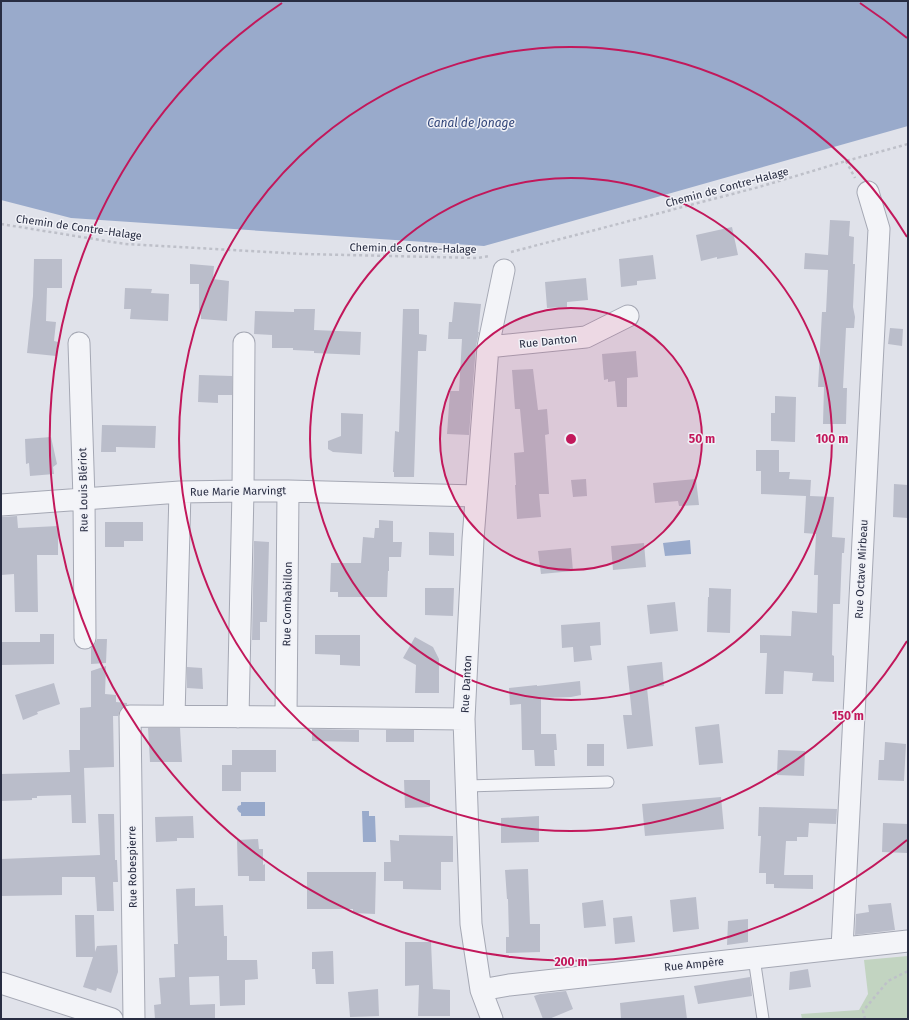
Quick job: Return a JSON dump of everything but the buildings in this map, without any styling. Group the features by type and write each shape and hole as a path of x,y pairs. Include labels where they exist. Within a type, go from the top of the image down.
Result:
{"street":[{"name":"Rue Octave Mirbeau","path":"842,948 879,229 863,188"},
{"name":"Rue Danton","path":"492,1019 481,990 471,924 464,719 476,496 488,347 499,260"},
{"name":"Rue Danton","path":"488,347 586,337 628,316"},
{"name":"Rue Louis Blériot","path":"79,343 84,499 85,638"},
{"path":"238,716 243,491 244,343"},
{"name":"Rue Marie Marvingt","path":"1,505 180,492 288,491 476,496"},
{"name":"Rue Combabillon","path":"286,717 288,491"},
{"path":"180,492 174,716 464,719"},
{"name":"Rue Robespierre","path":"134,1019 130,716 174,716"},
{"name":"Rue Ampère","path":"481,990 509,985 908,941"},
{"path":"1,983 112,1019"}],"lane":[{"path":"467,786 608,782"},
{"path":"754,958 763,1019"}],"path":[{"name":"Chemin de Contre-Halage","path":"1,224 125,244 304,254 477,258 499,260 908,144"},
{"path":"846,161 863,188"},
{"path":"865,1019 863,1011 888,981 908,971"}],"green space":[{"path":"908,956 908,1019 802,1019 801,1014 859,1010 868,994 864,960"}],"water":[{"name":"Canal de Jonage","path":"1,1 908,1 908,126 484,246 71,218 1,200"},
{"path":"690,540 691,554 665,556 663,543"},
{"path":"241,802 265,802 265,816 241,816 241,813 237,809 238,806 241,805"},
{"path":"362,811 369,811 369,816 375,816 376,842 363,842"}]}
